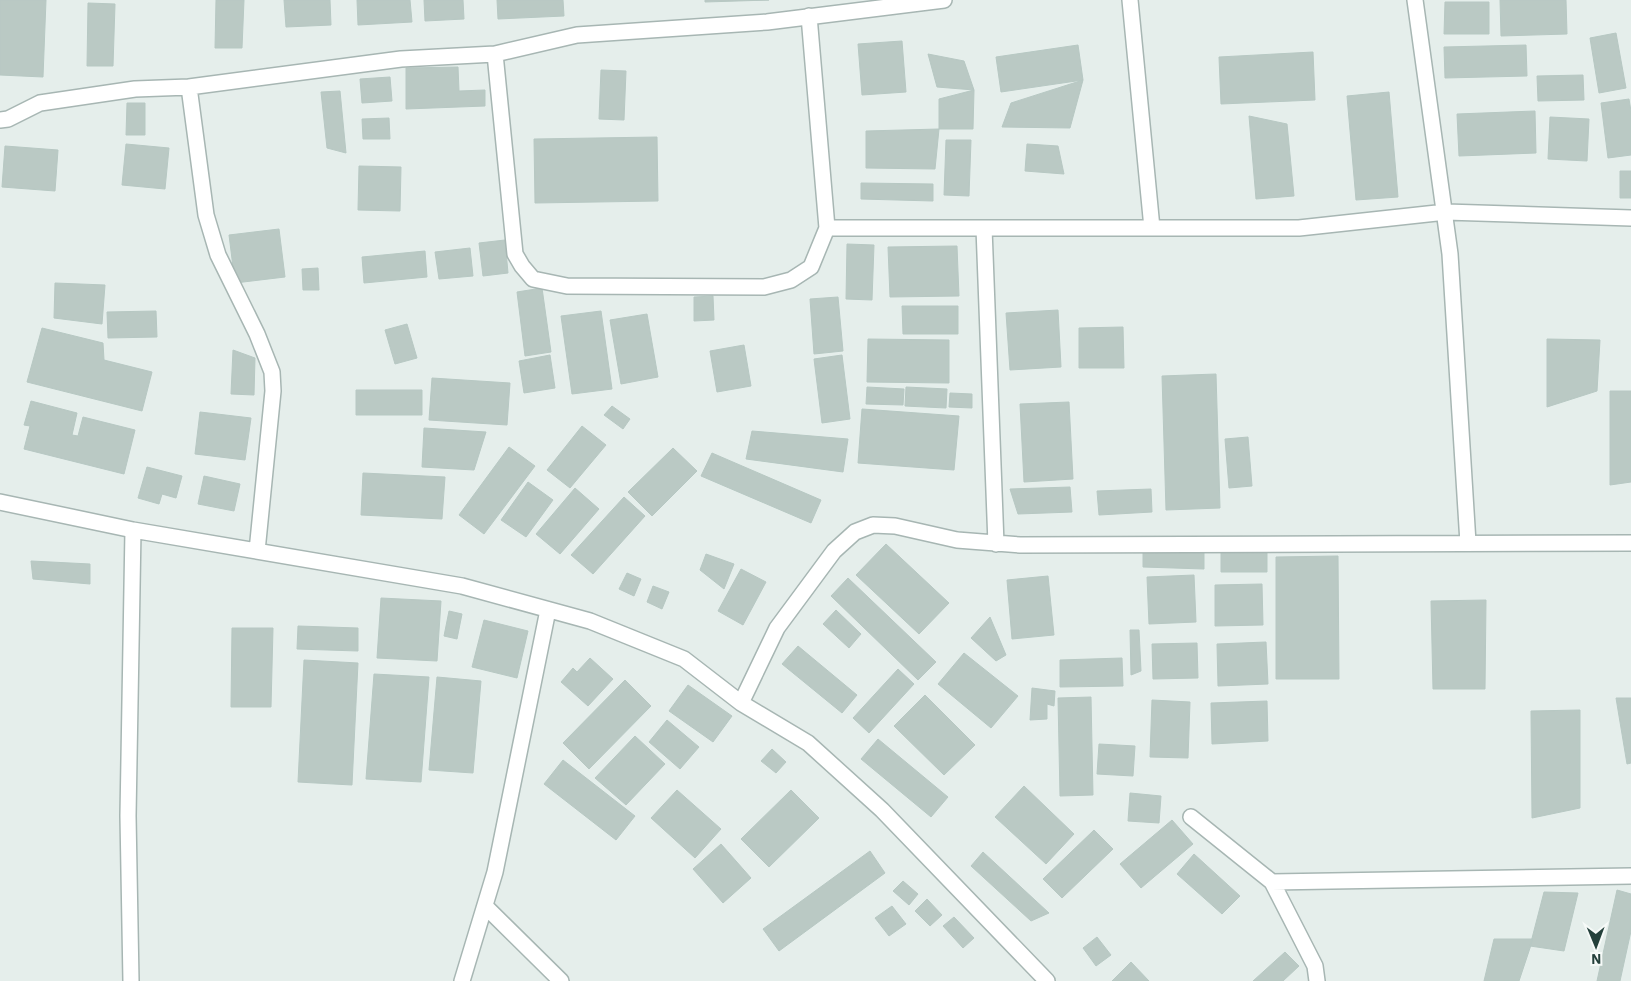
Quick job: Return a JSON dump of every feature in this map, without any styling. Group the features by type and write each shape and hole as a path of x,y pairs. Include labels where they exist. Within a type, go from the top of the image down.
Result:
{"street":[{"path":"0,120 8,119 40,103 135,89 189,87 401,59 495,54 577,35 768,22 944,0"},
{"path":"1130,0 1152,228"},
{"path":"1415,0 1446,212 1468,543"},
{"path":"495,54 515,254 522,266 534,279 567,286 764,287 791,280 811,267 827,228 809,16"},
{"path":"189,87 206,215 215,247 257,334 272,372 273,391 257,551"},
{"path":"827,228 1300,228 1446,212 1631,218"},
{"path":"984,228 996,544"},
{"path":"0,502 133,530 462,586 590,621 684,659 741,702 808,743 882,810 1047,981"},
{"path":"741,702 777,628 834,550 854,532 873,525 895,526 956,540 996,544 1631,543"},
{"path":"131,981 128,816 133,530"},
{"path":"462,981 495,872 548,610"},
{"path":"1191,817 1272,882 1315,966 1317,981"},
{"path":"1272,882 1631,876"},
{"path":"485,906 561,981"}],"building":[{"path":"0,0 46,0 43,77 0,75"},
{"path":"216,0 244,0 242,48 215,48"},
{"path":"284,0 330,0 331,25 286,27"},
{"path":"357,0 410,0 412,22 358,25"},
{"path":"424,0 463,0 464,19 425,21"},
{"path":"497,0 563,0 564,16 498,19"},
{"path":"705,0 769,0 705,2"},
{"path":"1500,0 1566,0 1567,34 1501,36"},
{"path":"1445,2 1489,2 1489,34 1444,34"},
{"path":"88,3 115,4 113,66 87,66"},
{"path":"1616,33 1626,88 1599,93 1590,38"},
{"path":"902,41 906,92 862,95 858,44"},
{"path":"1078,45 1083,80 1001,92 996,57"},
{"path":"1526,45 1527,76 1445,78 1444,47"},
{"path":"1313,52 1315,100 1221,104 1219,57"},
{"path":"928,54 964,61 974,90 937,87"},
{"path":"458,67 459,91 485,90 485,106 406,109 406,68"},
{"path":"601,70 626,71 624,120 599,119"},
{"path":"1583,75 1584,100 1538,101 1537,76"},
{"path":"390,77 392,101 362,103 360,79"},
{"path":"1083,80 1070,128 1002,127 1011,103"},
{"path":"974,90 973,129 939,129 939,99"},
{"path":"340,91 346,153 327,148 321,92"},
{"path":"1389,92 1398,197 1356,200 1347,96"},
{"path":"1629,99 1631,111 1631,155 1608,158 1601,103"},
{"path":"127,103 145,103 145,135 126,135"},
{"path":"1535,111 1536,153 1459,156 1457,114"},
{"path":"1249,116 1287,124 1294,196 1256,199"},
{"path":"1550,117 1589,119 1587,161 1548,159"},
{"path":"389,118 390,139 363,139 362,119"},
{"path":"939,129 935,169 866,168 866,131"},
{"path":"657,137 658,201 535,203 534,139"},
{"path":"946,140 971,140 969,196 944,195"},
{"path":"126,144 169,148 165,189 122,185"},
{"path":"1027,144 1058,146 1064,174 1025,171"},
{"path":"5,146 58,150 55,191 2,187"},
{"path":"359,166 401,167 400,211 358,210"},
{"path":"1620,171 1631,171 1631,198 1620,198"},
{"path":"861,183 933,184 933,201 861,199"},
{"path":"279,229 285,277 235,283 229,235"},
{"path":"505,240 508,273 483,276 479,243"},
{"path":"847,244 874,245 872,300 846,299"},
{"path":"957,246 959,296 890,297 888,247"},
{"path":"470,248 473,276 439,279 435,252"},
{"path":"425,251 427,277 364,283 362,257"},
{"path":"318,268 319,290 303,290 302,269"},
{"path":"55,283 105,285 102,324 54,318"},
{"path":"542,288 551,352 525,356 517,292"},
{"path":"713,296 714,320 694,321 694,297"},
{"path":"838,297 843,351 814,354 810,299"},
{"path":"902,306 958,306 958,334 903,334"},
{"path":"1058,310 1061,367 1010,370 1006,313"},
{"path":"156,311 157,337 108,338 107,312"},
{"path":"601,311 612,389 572,394 561,316"},
{"path":"647,314 658,377 621,384 610,320"},
{"path":"407,324 417,358 395,364 385,330"},
{"path":"1123,327 1124,368 1079,368 1079,328"},
{"path":"42,328 103,343 104,360 152,372 142,411 27,382"},
{"path":"868,339 949,340 949,383 867,382"},
{"path":"1547,339 1600,340 1597,391 1547,407"},
{"path":"744,345 751,386 717,392 710,351"},
{"path":"233,350 255,358 254,395 231,394"},
{"path":"550,355 555,388 524,393 519,361"},
{"path":"842,355 850,419 822,423 814,359"},
{"path":"1216,374 1220,508 1166,510 1162,376"},
{"path":"432,378 510,383 507,425 429,420"},
{"path":"867,387 904,389 903,405 866,404"},
{"path":"906,387 947,389 946,408 905,406"},
{"path":"356,390 422,390 422,415 356,415"},
{"path":"1610,391 1631,391 1631,482 1610,485"},
{"path":"950,393 972,394 972,408 949,407"},
{"path":"31,401 77,413 72,435 78,436 83,417 135,430 124,474 24,449 30,426 24,425"},
{"path":"1069,402 1073,479 1024,482 1020,404"},
{"path":"612,406 630,419 623,429 604,415"},
{"path":"862,409 959,416 954,470 858,463"},
{"path":"200,412 251,418 245,460 195,454"},
{"path":"582,426 606,445 570,488 547,470"},
{"path":"424,428 486,432 474,470 422,467"},
{"path":"752,431 848,439 843,472 746,459"},
{"path":"1248,437 1252,486 1229,488 1225,439"},
{"path":"509,447 535,466 484,534 459,515"},
{"path":"673,448 697,471 652,516 628,492"},
{"path":"712,453 821,500 811,523 701,476"},
{"path":"147,467 182,476 176,498 162,494 159,504 138,498"},
{"path":"363,473 445,477 442,519 361,515"},
{"path":"204,476 240,484 234,511 198,504"},
{"path":"528,482 553,500 526,537 501,520"},
{"path":"1070,487 1072,512 1018,514 1010,489"},
{"path":"575,488 599,509 560,554 536,534"},
{"path":"1151,489 1152,512 1099,515 1097,491"},
{"path":"624,497 645,516 593,574 571,555"},
{"path":"886,544 949,603 919,634 856,575"},
{"path":"1143,546 1204,547 1204,569 1143,567"},
{"path":"1221,551 1267,551 1267,572 1221,572"},
{"path":"706,554 734,564 724,589 700,570"},
{"path":"1338,556 1339,679 1276,679 1276,557"},
{"path":"31,561 90,564 90,584 33,579"},
{"path":"741,569 766,582 743,625 718,611"},
{"path":"627,573 641,579 634,596 619,589"},
{"path":"1194,575 1196,622 1149,624 1147,577"},
{"path":"1048,576 1054,635 1012,639 1007,580"},
{"path":"848,578 936,662 918,680 831,596"},
{"path":"1262,584 1263,625 1215,626 1215,585"},
{"path":"653,586 669,592 662,609 647,602"},
{"path":"381,598 441,601 437,661 377,658"},
{"path":"1486,600 1485,689 1433,689 1431,601"},
{"path":"836,610 861,634 849,648 823,624"},
{"path":"449,611 462,614 457,639 444,636"},
{"path":"990,617 1006,655 996,661 971,638"},
{"path":"484,620 528,631 517,678 472,667"},
{"path":"298,626 358,628 358,651 297,649"},
{"path":"232,628 273,628 271,707 231,707"},
{"path":"1130,630 1139,630 1141,671 1131,675"},
{"path":"1266,642 1268,684 1218,686 1217,644"},
{"path":"1197,643 1198,678 1153,679 1152,644"},
{"path":"798,646 857,695 842,713 782,664"},
{"path":"964,653 1018,696 991,728 938,684"},
{"path":"590,658 613,679 588,706 561,682 573,668 577,672"},
{"path":"1122,658 1123,686 1060,687 1060,660"},
{"path":"304,660 358,663 352,785 298,782"},
{"path":"898,669 914,684 869,733 853,718"},
{"path":"374,674 429,677 421,782 366,779"},
{"path":"437,677 481,681 473,773 429,770"},
{"path":"625,680 651,706 589,769 563,743"},
{"path":"688,685 732,716 713,742 669,711"},
{"path":"1032,688 1055,691 1054,706 1047,704 1047,719 1030,720"},
{"path":"925,695 975,745 944,775 894,726"},
{"path":"1091,697 1093,795 1060,796 1058,698"},
{"path":"1616,698 1631,698 1631,763 1627,764"},
{"path":"1152,700 1190,702 1188,758 1150,757"},
{"path":"1267,701 1268,741 1212,744 1211,703"},
{"path":"1580,710 1580,808 1532,818 1531,711"},
{"path":"667,720 699,747 680,769 649,742"},
{"path":"635,736 665,764 626,805 595,778"},
{"path":"878,739 948,797 931,817 861,759"},
{"path":"1099,744 1135,746 1133,776 1097,774"},
{"path":"772,749 786,762 776,773 761,761"},
{"path":"563,760 635,816 616,840 544,784"},
{"path":"1024,786 1074,834 1046,864 995,817"},
{"path":"677,790 721,829 695,858 651,818"},
{"path":"791,790 819,818 769,867 741,839"},
{"path":"1130,793 1161,796 1159,823 1128,821"},
{"path":"1172,820 1193,844 1141,888 1120,864"},
{"path":"1094,830 1113,849 1062,898 1043,879"},
{"path":"721,844 751,878 723,903 693,869"},
{"path":"870,851 885,873 779,951 763,929"},
{"path":"983,852 1049,913 1031,921 971,866"},
{"path":"1194,854 1240,896 1222,914 1177,874"},
{"path":"903,881 918,894 909,905 893,891"},
{"path":"1617,890 1631,894 1631,931 1620,981 1597,981"},
{"path":"1544,892 1578,893 1564,951 1530,946"},
{"path":"927,899 942,915 930,926 915,911"},
{"path":"892,906 906,924 889,936 875,918"},
{"path":"954,917 974,938 963,948 943,926"},
{"path":"1097,937 1111,955 1096,966 1083,948"},
{"path":"1494,939 1533,939 1519,981 1484,981"},
{"path":"1285,952 1299,966 1283,981 1253,981"},
{"path":"1131,962 1149,981 1112,981"}]}
